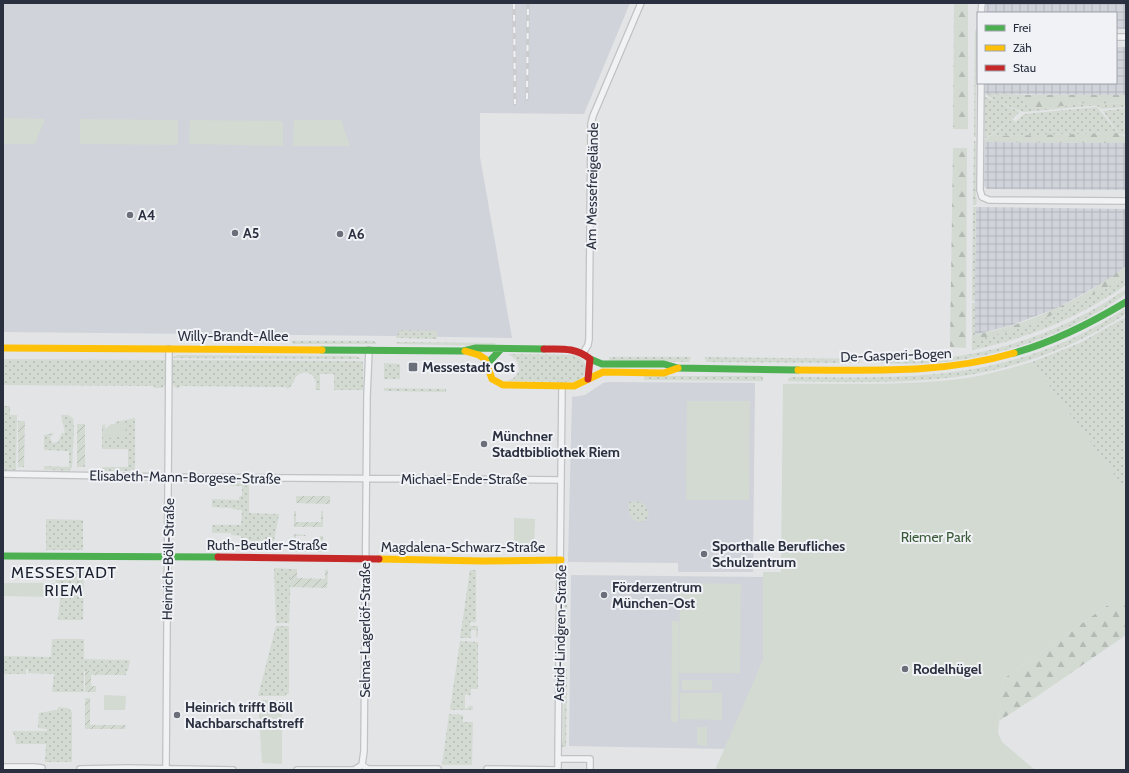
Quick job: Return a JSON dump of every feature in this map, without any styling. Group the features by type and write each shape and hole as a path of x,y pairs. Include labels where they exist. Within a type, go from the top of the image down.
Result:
{"main road":[{"name":"De-Gasperi-Bogen","path":"590,359 602,364 664,364 678,368 870,371 947,367 1008,356 1046,343 1086,325 1126,302"},
{"name":"Willy-Brandt-Allee","path":"3,348 463,351 479,355 486,360 487,364"},
{"name":"Willy-Brandt-Allee","path":"463,351 476,348 501,348 568,350 583,353"},
{"path":"501,348 487,364 491,379 503,386 562,386 580,384 588,379 590,368 590,359 583,353"},
{"name":"De-Gasperi-Bogen","path":"588,379 603,372 664,373 678,368"},
{"name":"Ruth-Beutler-Straße","path":"3,556 272,557 365,559"},
{"name":"Magdalena-Schwarz-Straße","path":"365,559 561,560"}],"street":[{"name":"Am Messefreigelände","path":"583,353 589,340 591,124 593,116 641,3"},
{"path":"981,84 980,190 982,197 989,200 1126,201"},
{"name":"Heinrich-Böll-Straße","path":"166,769 169,349"},
{"name":"Selma-Lagerlöf-Straße","path":"359,768 364,751 367,396 369,350"},
{"name":"Astrid-Lindgren-Straße","path":"558,770 562,386"},
{"name":"Elisabeth-Mann-Borgese-Straße","path":"3,474 366,478"},
{"name":"Michael-Ende-Straße","path":"366,478 561,480"},
{"path":"558,759 590,759 590,770"},
{"path":"3,767 42,768"},
{"path":"297,770 354,770 359,768 393,770 438,769"},
{"path":"80,769 233,770"},
{"path":"487,769 558,770"}],"shaded area":[{"path":"3,3 630,3 584,114 480,113 480,157 512,338 3,332"},
{"path":"986,3 1126,3 1126,29 1117,29 1117,12 986,12"},
{"path":"1117,47 1126,47 1126,95 985,94 985,84 1117,84"},
{"path":"985,142 1126,143 1126,190 987,189 984,186"},
{"path":"976,207 1126,209 1126,266 1108,280 1057,308 1012,325 974,335"},
{"path":"603,383 755,383 753,572 678,572 678,563 568,562 572,397 585,395"},
{"path":"571,575 763,577 763,660 725,749 569,746"}],"green space":[{"path":"954,3 968,3 968,129 953,129"},
{"path":"975,30 977,30 976,137 974,137"},
{"path":"985,94 1024,95 1023,104 1034,108 1068,106 1082,103 1097,106 1023,112 995,101"},
{"path":"1024,95 1126,95 1126,104 1098,103 1097,106 1082,103 1068,106 1034,108 1023,104"},
{"path":"985,97 1020,112 1012,119 985,138"},
{"path":"1098,103 1126,104 1126,107 1102,109 1097,106"},
{"path":"1097,107 1118,133 990,136 1012,119 1016,122 1024,114"},
{"path":"1126,108 1126,135 1119,134 1103,111"},
{"path":"3,118 45,119 35,144 3,144"},
{"path":"80,119 178,120 178,145 80,144"},
{"path":"190,120 283,121 283,146 189,144"},
{"path":"294,120 341,120 350,146 293,146"},
{"path":"1118,133 1119,135 1126,136 1126,143 985,142 985,140 990,136"},
{"path":"974,141 976,141 976,205 973,205"},
{"path":"953,148 967,148 966,348 950,347"},
{"path":"973,207 976,207 975,301 972,301"},
{"path":"1126,266 1126,274 1108,287 1036,323 975,340 974,335 1029,320 1058,307 1086,293"},
{"path":"1126,274 1126,285 1108,297 1071,317 1033,333 972,350 972,303 975,303 975,339 1011,331 1108,287"},
{"path":"1126,289 1126,294 1082,321 1058,332 1009,349 959,360 933,363 878,363 875,359 930,359 982,352 1008,345 1033,337 1081,316"},
{"path":"1126,308 1126,314 1087,337 1045,355 978,373 956,377 893,382 788,381 791,377 918,376 961,371 986,366 1036,353 1059,344 1105,322"},
{"path":"1126,317 1126,491 1032,362 1080,343"},
{"path":"401,330 437,331 437,339 396,338"},
{"path":"291,341 374,341 377,344 293,344"},
{"path":"396,342 495,343 495,346 398,344"},
{"path":"507,354 575,355 584,361 586,370 582,377 572,382 507,381 516,376 519,368 516,360"},
{"path":"177,355 356,356 362,359 173,358"},
{"path":"609,357 691,357 689,362 609,361"},
{"path":"704,357 862,359 859,363 707,362"},
{"path":"3,359 166,360 166,384 162,388 154,388 154,386 3,385"},
{"path":"172,360 359,361 363,362 363,390 334,390 334,374 320,374 320,390 315,390 315,379 307,373 299,374 291,386 287,389 286,387 180,386 179,388 176,388 172,383"},
{"name":"Riemer Park","path":"1032,362 1126,491 1126,592 1003,679 998,733 1002,742 1035,770 715,770 763,660 763,572 781,572 783,384 916,383 978,376"},
{"path":"384,363 400,364 400,379 384,379"},
{"path":"644,376 761,376 763,381 644,380"},
{"path":"384,388 446,389 446,392 384,391"},
{"path":"687,401 750,401 749,500 686,500"},
{"path":"3,406 10,406 10,415 17,415 16,470 3,470"},
{"path":"61,415 68,415 73,418 74,428 72,467 69,471 44,469 44,466 69,467 69,451 44,450 44,435 54,433 50,436 52,443 58,442 62,433 65,433"},
{"path":"135,418 135,469 131,471 105,471 102,467 128,467 128,449 102,449 102,425 107,424 105,425 105,434 116,431 115,422"},
{"path":"18,421 25,421 24,467 18,467"},
{"path":"77,424 85,424 85,467 77,467"},
{"path":"111,424 126,424 125,437 115,436 107,439 105,429"},
{"path":"231,483 254,483 254,485 249,485 249,513 279,514 273,546 246,545 246,551 241,551 241,536 231,535 231,533 212,533 212,525 241,525 242,510 212,507 212,499 239,500 239,497 242,496 242,486 231,486"},
{"path":"296,496 330,496 330,504 296,503"},
{"path":"629,502 640,502 646,506 649,514 646,520 634,520 630,514 628,506"},
{"path":"294,511 296,511 296,522 321,522 321,511 323,511 323,527 294,527"},
{"path":"514,518 535,519 534,551 514,550"},
{"path":"46,519 83,520 83,550 46,550"},
{"path":"294,534 306,535 296,536 296,547 320,547 320,536 323,536 323,552 294,552"},
{"path":"56,567 84,569 83,620 58,620 60,598 55,597"},
{"path":"274,568 291,569 289,623 276,623"},
{"path":"291,569 297,569 297,578 325,579 325,570 328,570 327,588 290,587"},
{"path":"470,570 476,570 476,622 470,622 470,626 478,626 478,636 476,638 476,630 471,630 471,638 460,638"},
{"path":"563,575 568,575 566,658 562,658 562,652 564,652 565,578 563,578"},
{"path":"3,583 55,583 55,597 3,596"},
{"path":"680,583 741,584 740,673 679,673"},
{"path":"1126,592 1126,635 999,721 1003,679"},
{"path":"672,621 679,621 678,722 671,722"},
{"path":"276,626 289,626 289,694 286,694 286,696 258,696"},
{"path":"52,639 84,639 84,659 130,660 128,671 84,671 84,692 52,692 54,674 28,673 28,669 26,669 26,674 3,674 3,656 51,657"},
{"path":"460,641 478,642 478,689 471,689 470,698 469,695 465,695 465,708 473,706 473,709 450,710"},
{"path":"562,669 567,669 566,747 561,747 561,741 563,741 564,677 562,676"},
{"path":"85,671 126,671 126,675 91,675 91,686 96,686 96,692 85,692"},
{"path":"682,680 712,680 712,690 682,690"},
{"path":"680,693 722,693 722,720 680,719"},
{"path":"104,695 126,696 125,710 104,710"},
{"path":"85,698 90,698 90,725 126,725 125,729 85,729"},
{"path":"258,700 282,700 282,764 262,763"},
{"path":"58,707 68,708 72,712 72,762 45,762 46,744 16,744 12,731 47,731 47,729 38,728 39,713 57,710"},
{"path":"449,714 463,715 463,722 473,722 472,765 442,765"},
{"path":"697,727 707,727 707,746 697,745"}],"railway":[{"path":"514,3 515,104"},
{"path":"527,99 528,3"}],"traffic: fast":[{"path":"1014,353 1029,349 1072,331 1126,302"},
{"path":"322,350 463,351 476,348 544,349"},
{"path":"487,364 501,349"},
{"path":"590,359 602,364 664,364 678,368 798,370"},
{"path":"3,556 218,557"}],"traffic: slow":[{"path":"3,348 322,350"},
{"path":"465,351 479,355 485,359 492,379 503,385 574,386 603,372 664,373 678,368"},
{"path":"798,370 880,370 934,368 961,365 1014,353"},
{"path":"379,559 483,561 561,560"}],"traffic: jam":[{"path":"544,349 568,350 585,355 590,359 588,379"},
{"path":"218,557 379,559"}],"place":[{"name":"A4","path":"130,215"},
{"name":"A5","path":"235,233"},
{"name":"A6","path":"340,234"},
{"name":"Messestadt Ost","path":"413,367"},
{"name":"Münchner Stadtbibliothek Riem","path":"484,444"},
{"name":"Sporthalle Berufliches Schulzentrum","path":"704,554"},
{"name":"Förderzentrum München-Ost","path":"604,595"},
{"name":"Rodelhügel","path":"905,669"},
{"name":"Heinrich trifft Böll Nachbarschaftstreff","path":"177,715"}],"district":[{"name":"MESSESTADT RIEM","path":"64,581"}]}
